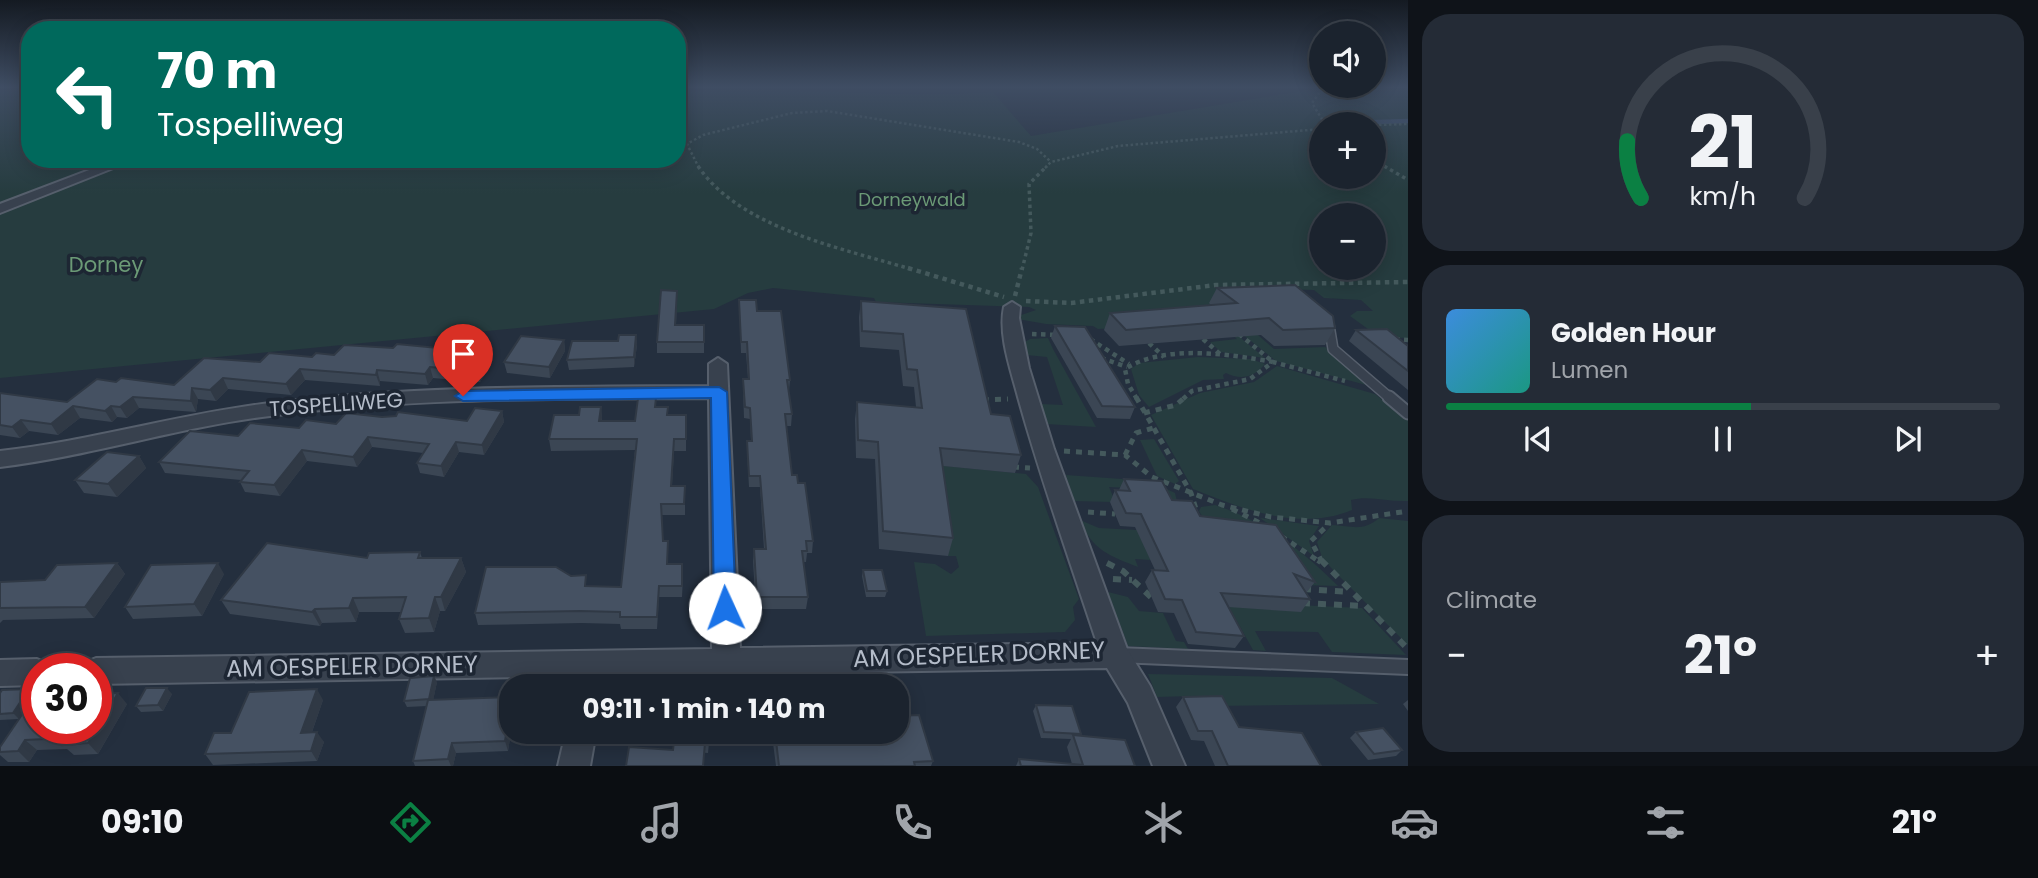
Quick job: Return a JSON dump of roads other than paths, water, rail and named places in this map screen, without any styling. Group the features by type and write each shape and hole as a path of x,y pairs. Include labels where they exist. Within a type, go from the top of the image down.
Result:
{"street":[{"path":"0,209 107,168"},
{"name":"AM OESPELER DORNEY","path":"112,671 592,674 726,659 1115,655 1043,449 1013,334 1013,303"},
{"path":"718,363 726,659"},
{"name":"TOSPELLIWEG","path":"0,459 62,450 207,418 272,409 476,396 719,392"},
{"path":"1115,655 1140,696 1168,766"},
{"path":"0,673 21,672"},
{"path":"574,766 578,744"}],"lane":[{"path":"1329,321 1334,349 1408,413"},
{"path":"1115,655 1408,667"}],"park label":[{"name":"Dorneywald","path":"912,199"},
{"name":"Dorney","path":"106,264"}]}
